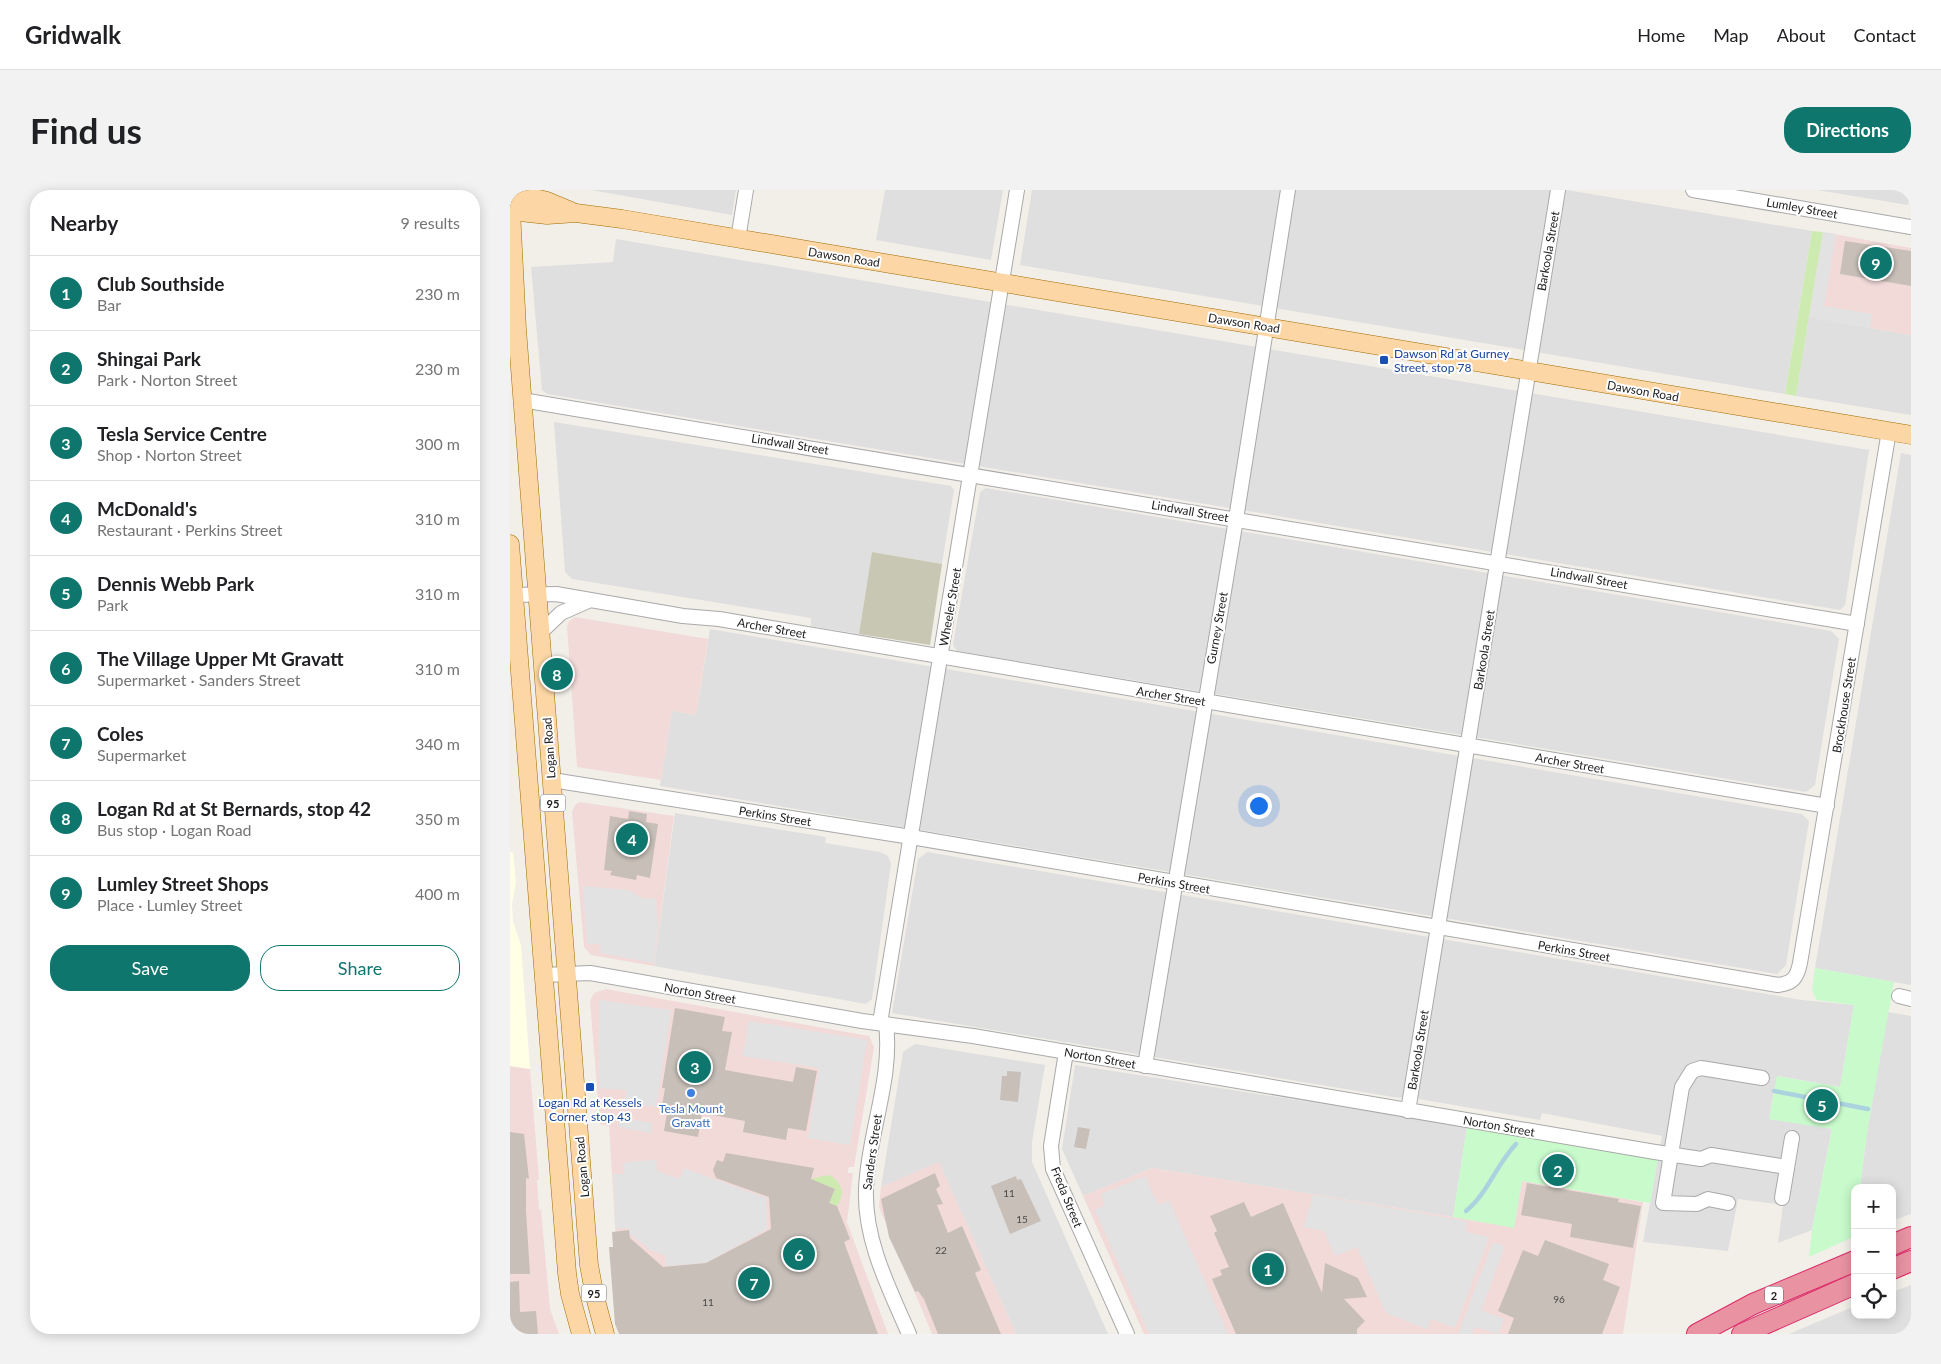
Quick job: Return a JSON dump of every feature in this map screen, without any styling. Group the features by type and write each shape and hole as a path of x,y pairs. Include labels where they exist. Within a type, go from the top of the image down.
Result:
{"highway":[{"path":"1896,1243 1911,1237"},
{"path":"1896,1267 1911,1261"},
{"name":"2","path":"1697,1334 1753,1304 1851,1263"},
{"name":"2","path":"1742,1334 1851,1286"}],"main road":[{"name":"Dawson Road","path":"510,192 547,201 576,213"},
{"name":"Logan Road","path":"510,192 522,400 589,1265 605,1334"},
{"name":"Dawson Road","path":"511,211 546,215 576,213 1911,435"},
{"name":"Logan Road","path":"510,544 567,1273 570,1294 581,1334"}],"street":[{"path":"738,239 746,190"},
{"name":"Wheeler Street","path":"883,1023 1017,190"},
{"name":"Gurney Street","path":"1146,1066 1174,883 1236,519 1288,190"},
{"name":"Barkoola Street","path":"1408,1111 1558,190"},
{"name":"Lumley Street","path":"1693,190 1911,226"},
{"name":"Lindwall Street","path":"522,400 1857,624"},
{"name":"Brockhouse Street","path":"1796,978 1827,806 1889,431"},
{"name":"Archer Street","path":"514,595 556,594 683,616 719,619 941,658 1827,806"},
{"path":"540,633 561,613 592,600"},
{"name":"Perkins Street","path":"552,780 912,838 1778,985 1788,984 1796,978"},
{"name":"Norton Street","path":"544,975 590,973 1655,1152 1701,1159 1711,1155 1787,1167"},
{"name":"Sanders Street","path":"883,1023 888,1048 867,1175 866,1201 874,1248 909,1334"},
{"name":"Freda Street","path":"1066,1052 1051,1146 1053,1169 1127,1334"},
{"path":"1728,1203 1708,1199 1697,1204 1663,1203 1682,1087 1692,1071 1701,1068 1762,1078"},
{"path":"1782,1198 1792,1138"}],"shaded area":[{"path":"591,190 736,190 732,215"},
{"path":"885,190 1003,190 991,260 876,240"},
{"path":"1032,190 1567,190 1812,231 1785,394 1020,265"},
{"path":"1817,190 1911,190 1908,205"},
{"path":"1823,232 1911,248 1911,335 1809,317"},
{"path":"1823,232 1836,234 1824,306 1872,314 1870,328 1809,317"},
{"path":"616,239 1869,450 1845,605 1840,610 547,394 542,390 531,267 613,262"},
{"path":"1809,317 1911,335 1911,415 1796,396"},
{"path":"554,422 951,486 954,490 942,564 872,552 859,634 811,626 811,618 572,579 565,572"},
{"path":"1901,453 1911,455 1911,985 1815,968"},
{"path":"986,488 1831,631 1839,639 1815,785 1806,792 957,651 953,645 980,492"},
{"path":"872,552 942,564 930,645 859,634"},
{"path":"575,617 708,639 696,715 672,711 661,780 577,767 567,627 569,621"},
{"path":"710,629 1802,814 1809,821 1786,965 1777,974 660,786 672,711 696,715"},
{"path":"580,802 674,816 654,966 591,955 584,947 572,812 575,805"},
{"path":"675,813 826,837 825,843 880,852 888,856 891,864 872,999 866,1004 654,966"},
{"path":"510,852 513,853 516,882 512,904 513,922 521,945 530,1069 510,1066"},
{"path":"927,852 1802,1000 1854,1005 1840,1087 1778,1076 1774,1091 1769,1119 1832,1128 1812,1230 1778,1243 1783,1205 1738,1199 1728,1251 1643,1242 1662,1136 1542,1113 1540,1120 1419,1099 1393,1097 892,1013 918,859"},
{"path":"583,886 629,890 644,899 656,898 658,926 654,963 600,953 601,944 587,944"},
{"path":"606,989 869,1036 874,1047 854,1167 849,1167 848,1169 848,1173 853,1173 847,1222 888,1334 625,1334 621,1324 609,1126 600,1124 590,1001 594,993"},
{"path":"599,1000 671,1010 656,1107 625,1102 626,1090 599,1088"},
{"path":"1888,1012 1911,1016 1911,1214 1896,1220 1896,1184 1860,1184 1867,1132"},
{"path":"749,1021 867,1040 850,1145 808,1138 819,1068 743,1056"},
{"path":"915,1044 1045,1065 1032,1142 1032,1162 1108,1334 1016,1334 939,1163 881,1187 903,1052"},
{"path":"1075,1065 1467,1127 1453,1217 1152,1168 1083,1196 1062,1149"},
{"path":"510,1066 530,1069 539,1179 537,1180 539,1210 541,1210 550,1309 559,1334 510,1334"},
{"path":"619,1118 653,1123 651,1133 618,1127"},
{"path":"656,1160 657,1171 680,1179 684,1168 766,1198 767,1229 706,1263 666,1266 665,1255 650,1250 630,1234 629,1228 616,1229 613,1174 624,1174 623,1164 626,1162"},
{"path":"939,1162 1016,1334 932,1334 879,1207 881,1187"},
{"path":"1152,1168 1514,1227 1522,1181 1643,1202 1623,1334 1144,1334 1083,1196"},
{"path":"1145,1176 1158,1205 1169,1200 1228,1334 1149,1334 1095,1210 1105,1205 1101,1194"},
{"path":"1313,1195 1467,1221 1466,1232 1489,1237 1455,1328 1431,1319 1427,1329 1386,1313 1357,1247 1335,1256 1324,1231 1304,1227"},
{"path":"1493,1242 1505,1247 1481,1310 1504,1319 1498,1334 1475,1327 1472,1334 1458,1334"},
{"path":"1911,1285 1911,1334 1789,1334 1851,1308 1851,1319 1896,1319 1896,1291"}],"green space":[{"path":"1812,231 1823,232 1796,396 1785,394"},
{"path":"1815,968 1894,982 1867,1132 1860,1184 1851,1184 1851,1238 1809,1257 1812,1230 1832,1129 1769,1119 1777,1076 1840,1087 1854,1005 1817,1000 1812,991"},
{"path":"1467,1127 1658,1159 1650,1203 1522,1181 1514,1228 1453,1217"},
{"path":"829,1175 840,1185 842,1193 837,1206 829,1203 835,1189 821,1183 810,1182 814,1178"}],"building":[{"path":"1845,241 1911,251 1911,286 1840,274"},
{"path":"629,811 647,814 646,822 658,824 650,878 637,875 636,880 610,875 612,871 604,870 610,816 628,819"},
{"path":"675,1008 725,1017 722,1031 732,1032 725,1070 793,1082 796,1067 817,1071 806,1131 788,1128 786,1140 743,1132 745,1121 702,1113 698,1137 664,1131 668,1107 662,1106 665,1088 662,1088"},
{"path":"1007,1071 1021,1072 1018,1102 1000,1100 1002,1076 1007,1076"},
{"path":"1078,1127 1090,1129 1086,1149 1074,1147"},
{"path":"510,1132 524,1134 529,1179 526,1178 526,1211 530,1274 510,1274"},
{"path":"726,1153 814,1168 811,1179 835,1189 829,1203 837,1206 850,1239 844,1242 878,1334 619,1334 615,1324 609,1247 613,1247 612,1232 629,1230 630,1238 663,1267 706,1263 771,1229 769,1197 716,1178 713,1170 717,1160 723,1162"},
{"path":"935,1173 940,1186 936,1189 943,1204 937,1205 948,1233 962,1226 981,1270 975,1273 1001,1334 938,1334 924,1299 918,1291 915,1292 889,1237 881,1199"},
{"path":"1016,1176 1017,1180 1021,1179 1041,1221 1010,1234 991,1186"},
{"path":"1527,1183 1619,1199 1618,1202 1641,1206 1633,1248 1570,1237 1572,1224 1521,1215"},
{"path":"1244,1202 1251,1217 1283,1203 1322,1293 1325,1263 1358,1278 1367,1297 1344,1299 1365,1321 1357,1329 1357,1334 1236,1334 1212,1279 1222,1275 1220,1270 1229,1267 1214,1233 1217,1231 1210,1216"},
{"path":"1545,1240 1609,1264 1603,1280 1620,1287 1602,1334 1508,1334 1514,1318 1498,1311 1523,1250 1538,1256"},
{"path":"519,1281 520,1312 536,1311 538,1334 510,1334 510,1282"}],"waterway":[{"path":"1774,1091 1868,1109"},
{"path":"1466,1211 1480,1196 1516,1144"}],"place":[{"name":"Lumley Street Shops","path":"1876,263"},
{"name":"Dawson Rd at Gurney Street, stop 78","path":"1384,360"},
{"name":"Logan Rd at St Bernards, stop 42","path":"557,674"},
{"name":"McDonald's","path":"632,839"},
{"name":"Tesla Service Centre","path":"695,1067"},
{"name":"Logan Rd at Kessels Corner, stop 43","path":"590,1087"},
{"name":"Tesla Mount Gravatt","path":"691,1093"},
{"name":"Dennis Webb Park","path":"1822,1105"},
{"name":"Shingai Park","path":"1558,1170"},
{"name":"The Village Upper Mt Gravatt","path":"799,1254"},
{"name":"Club Southside","path":"1268,1269"},
{"name":"Coles","path":"754,1283"}]}
